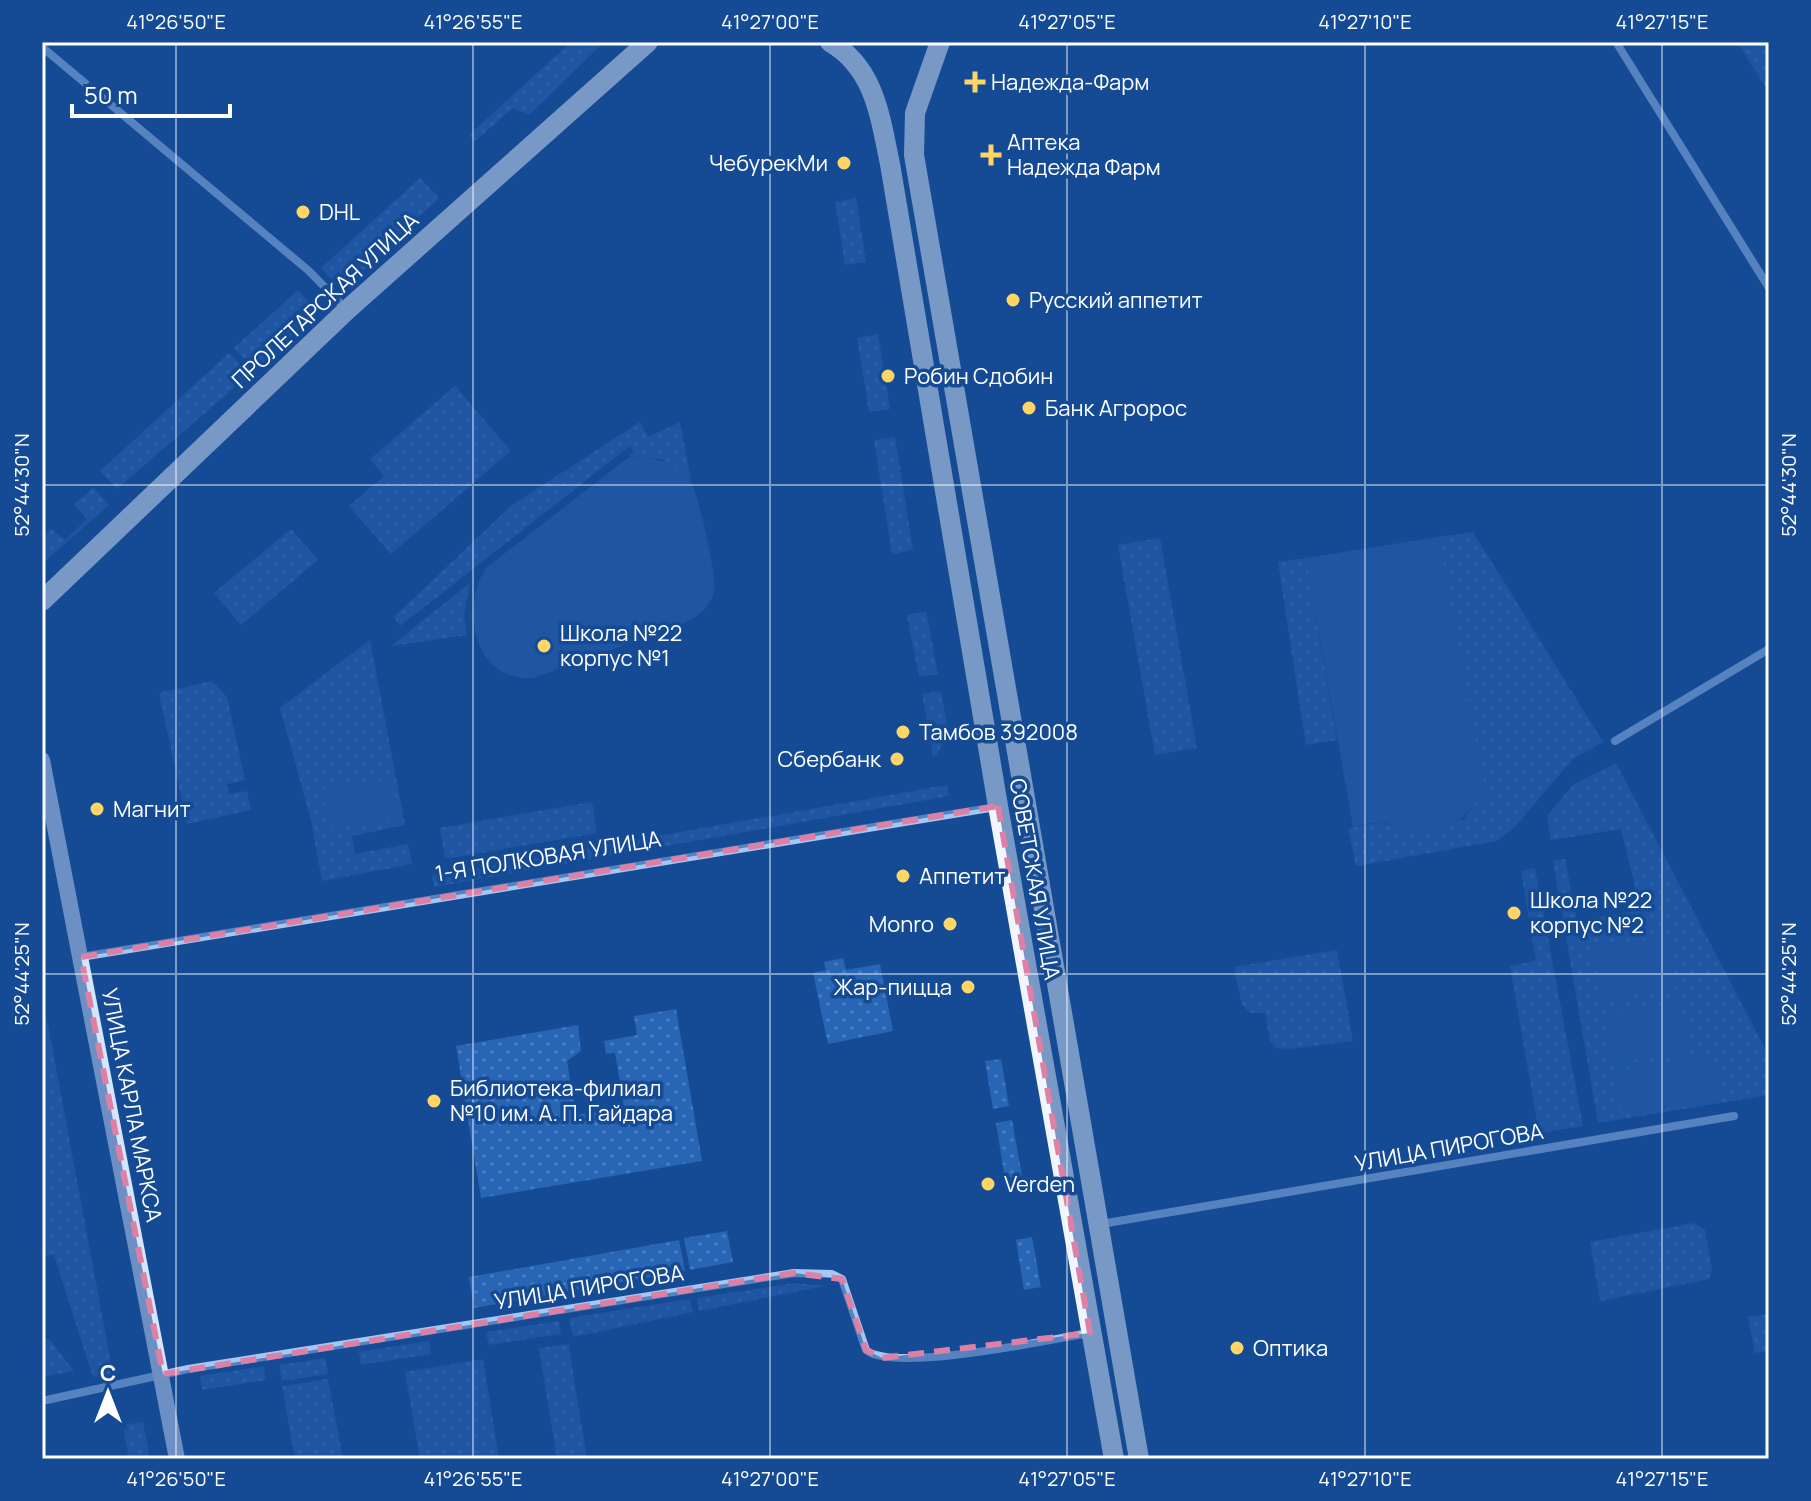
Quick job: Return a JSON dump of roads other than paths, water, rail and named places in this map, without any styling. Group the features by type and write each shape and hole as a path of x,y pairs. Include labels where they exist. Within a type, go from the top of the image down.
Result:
{"main road":[{"name":"ПРОЛЕТАРСКАЯ УЛИЦА","path":"42,601 347,310 648,42"},
{"name":"СОВЕТСКАЯ УЛИЦА","path":"830,42 862,69 877,104 890,164 998,806 1114,1459"},
{"path":"940,42 915,113 914,155 1023,802 1139,1459"},
{"name":"УЛИЦА КАРЛА МАРКСА","path":"42,760 177,1459"},
{"name":"1-Я ПОЛКОВАЯ УЛИЦА","path":"998,806 1023,802"}],"street":[{"path":"1616,42 1766,275 1769,288"},
{"path":"42,47 309,271 347,310"},
{"path":"1615,741 1769,649"},
{"name":"1-Я ПОЛКОВАЯ УЛИЦА","path":"81,957 998,806"},
{"name":"УЛИЦА ПИРОГОВА","path":"1096,1224 1734,1116"},
{"name":"УЛИЦА ПИРОГОВА","path":"42,1401 163,1374 794,1273 832,1274 842,1279 866,1350 882,1358 948,1355 1090,1333"}],"place":[{"name":"Надежда-Фарм","path":"975,82"},
{"name":"Аптека Надежда Фарм","path":"991,155"},
{"name":"ЧебурекМи","path":"844,163"},
{"name":"DHL","path":"303,212"},
{"name":"Русский аппетит","path":"1013,300"},
{"name":"Робин Сдобин","path":"888,376"},
{"name":"Банк Агророс","path":"1029,408"},
{"name":"Школа №22 корпус №1","path":"544,646"},
{"name":"Тамбов 392008","path":"903,732"},
{"name":"Сбербанк","path":"897,759"},
{"name":"Магнит","path":"97,809"},
{"name":"Аппетит","path":"903,876"},
{"name":"Школа №22 корпус №2","path":"1514,913"},
{"name":"Monro","path":"950,924"},
{"name":"Жар-пицца","path":"968,987"},
{"name":"Библиотека-филиал №10 им. А. П. Гайдара","path":"434,1101"},
{"name":"Verden","path":"988,1184"},
{"name":"Оптика","path":"1237,1348"}]}
